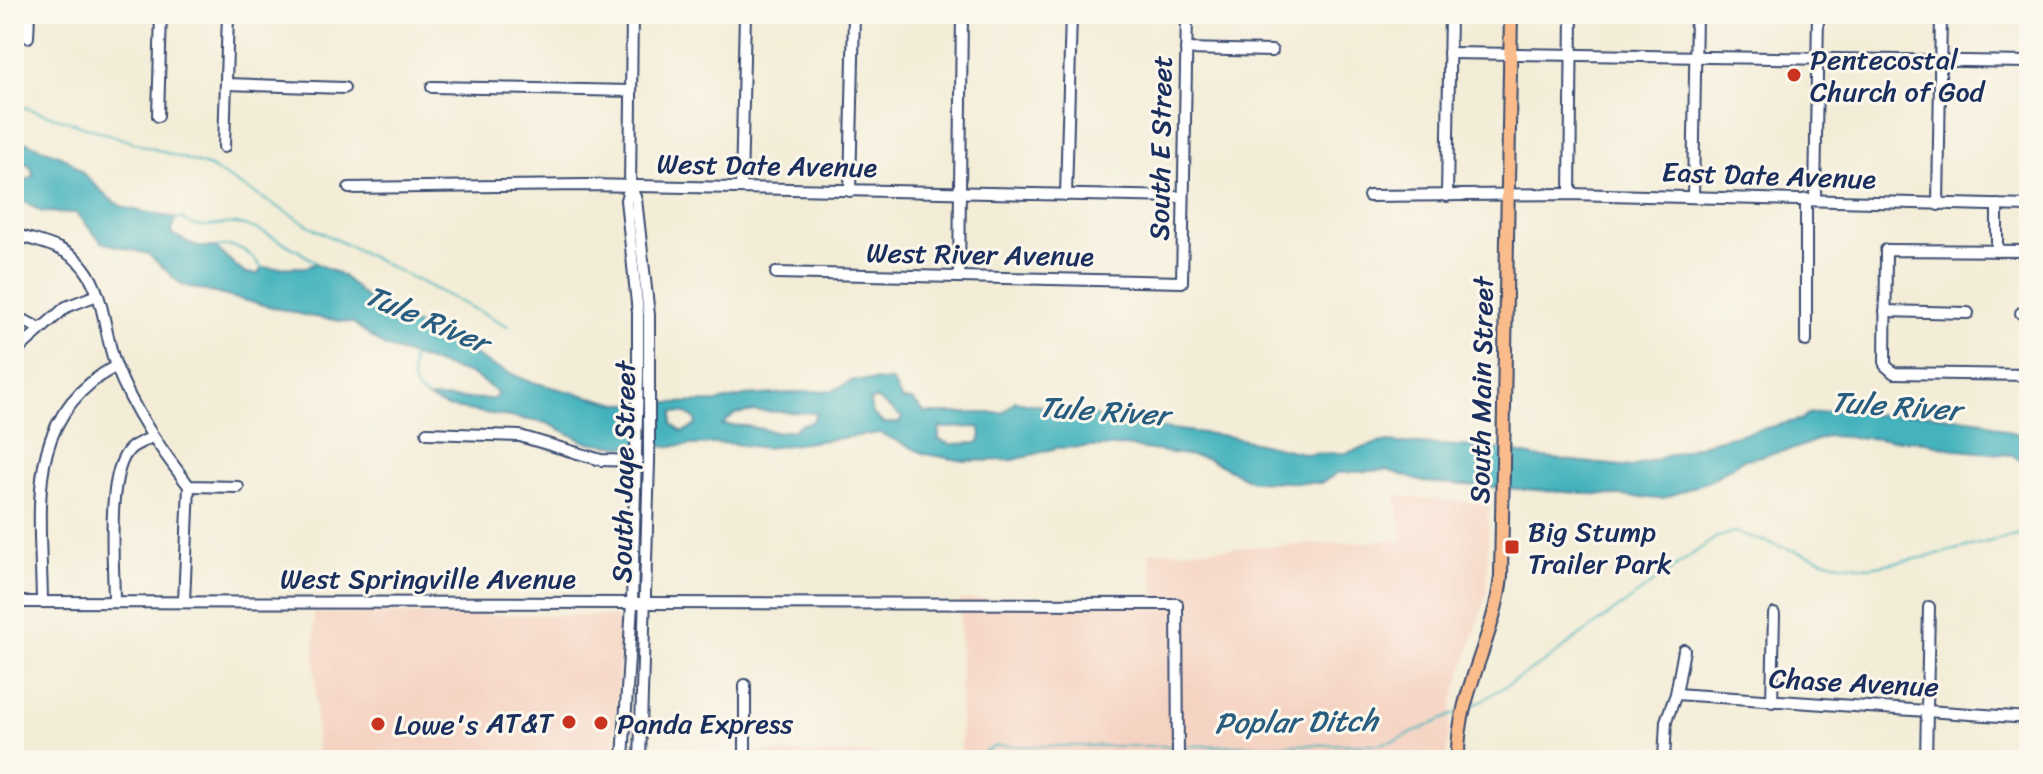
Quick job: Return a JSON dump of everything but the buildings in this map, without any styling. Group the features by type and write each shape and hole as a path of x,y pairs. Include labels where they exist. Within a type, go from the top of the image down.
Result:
{"main road":[{"name":"South Main Street","path":"1458,760 1461,724 1497,607 1501,576 1511,14"}],"street":[{"path":"28,37 29,14"},
{"path":"158,116 161,14"},
{"path":"224,147 228,14"},
{"name":"South Jaye Street","path":"632,14 630,186 636,199 649,315 643,377 641,460 644,603 640,760"},
{"path":"741,188 745,14"},
{"path":"850,191 854,14"},
{"path":"959,277 962,14"},
{"path":"1066,195 1071,14"},
{"name":"South E Street","path":"1182,282 1187,14"},
{"path":"1447,196 1450,14"},
{"path":"1570,194 1572,14"},
{"path":"1693,197 1696,14"},
{"path":"1806,341 1818,14"},
{"path":"1938,205 1941,14"},
{"path":"1186,49 1272,51"},
{"path":"1449,53 2029,62"},
{"path":"226,84 344,88"},
{"path":"432,87 631,91"},
{"name":"West Date Avenue","path":"349,188 630,186 1183,197"},
{"path":"1369,196 1508,194"},
{"name":"East Date Avenue","path":"1508,194 2029,206"},
{"path":"1997,205 1997,251"},
{"path":"14,234 64,250 84,268 97,295 116,366 152,437 189,486 184,602"},
{"path":"2029,251 1886,250 1885,311 1885,365 1894,373 2029,375"},
{"name":"West River Avenue","path":"776,273 1182,282"},
{"path":"14,353 66,307 97,295"},
{"path":"1885,311 1968,313"},
{"path":"14,315 40,329"},
{"path":"42,602 41,487 54,426 64,409 94,378 116,366"},
{"path":"427,433 520,436 601,460 641,460"},
{"path":"114,602 114,491 118,468 130,449 152,437"},
{"name":"South Jaye Street","path":"623,760 632,603 632,526 641,460"},
{"path":"189,486 238,487"},
{"name":"West Springville Avenue","path":"14,602 1177,604 1178,760"},
{"path":"1926,760 1929,607"},
{"path":"1772,702 1774,614"},
{"path":"1664,760 1666,721 1676,694 1684,650"},
{"path":"745,685 745,760"},
{"name":"Chase Avenue","path":"1676,694 2029,718"}],"shaded area":[{"path":"1396,496 1489,504 1487,594 1452,704 1446,760 756,760 756,752 961,756 960,600 1155,595 1149,552 1402,540"},
{"path":"314,613 614,616 621,623 614,760 317,760"}],"water":[{"path":"14,137 68,159 110,199 125,208 175,218 171,234 198,247 215,247 244,273 258,274 262,268 306,267 316,263 343,276 392,322 428,326 491,365 528,381 619,404 716,402 745,396 834,390 854,380 892,381 902,400 912,400 925,413 1003,413 1015,401 1094,415 1106,421 1227,436 1307,454 1346,453 1382,442 1494,448 1534,457 1632,467 1720,439 1803,419 1808,414 1852,408 1873,415 1927,414 1983,421 2010,432 2029,435 2029,460 2013,455 1957,450 1921,441 1827,436 1794,449 1742,460 1711,480 1662,499 1423,482 1387,470 1337,473 1322,483 1252,481 1206,458 1124,446 1056,448 1014,460 965,461 925,454 880,433 766,448 726,443 637,448 586,442 547,423 447,407 427,398 494,399 498,393 473,375 385,347 353,323 308,316 182,285 148,254 102,242 76,213 42,212 14,196 14,180 29,179 34,174 29,165 14,158","holes":["877,399 903,418 898,423 883,423 873,414 870,400","756,411 817,413 812,422 799,425 794,430 776,432 722,425 735,414","673,412 686,413 696,420 695,426 682,432 672,424","980,427 981,439 977,443 950,444 939,440 939,428"]}],"waterway":[{"name":"Tule River","path":"14,104 210,167 315,229 508,326"},
{"path":"175,219 182,218 201,226 245,225 278,239 315,262"},
{"path":"216,247 237,247 253,257 263,269"},
{"path":"412,352 414,385 428,398"},
{"name":"Poplar Ditch","path":"1470,708 1544,662 1715,538 1734,532 1834,563 1869,567 2029,532"},
{"name":"Poplar Ditch","path":"1181,746 1377,744 1394,741 1457,713"},
{"name":"Poplar Ditch","path":"979,760 983,753 996,746 1175,746"}],"place":[{"name":"Pentecostal Church of God","path":"1794,75"},
{"name":"Big Stump Trailer Park","path":"1512,547"},
{"name":"AT&T","path":"569,722"},
{"name":"Panda Express","path":"601,723"},
{"name":"Lowe's","path":"378,724"}]}
